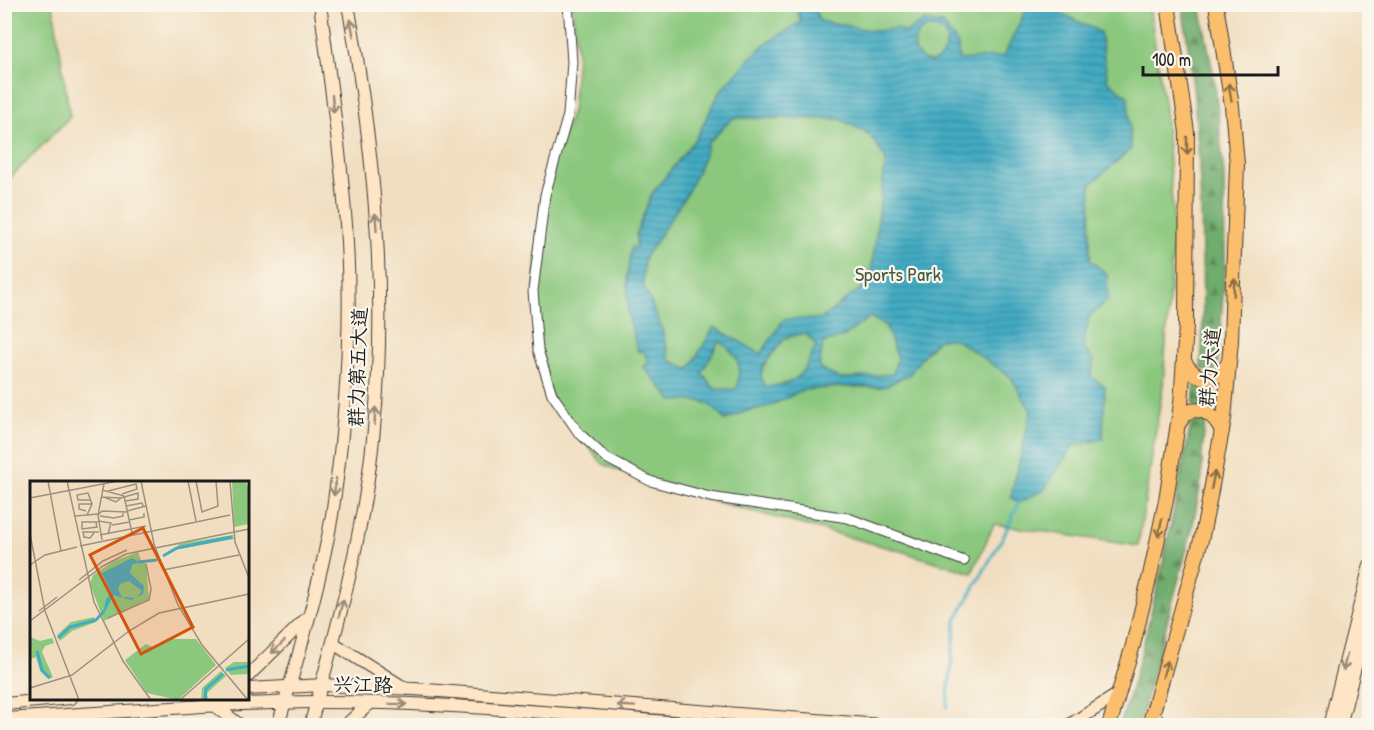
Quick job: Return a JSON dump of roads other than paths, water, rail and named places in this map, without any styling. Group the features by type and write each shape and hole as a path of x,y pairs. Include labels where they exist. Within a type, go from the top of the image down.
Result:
{"main road":[{"name":"群力第五大道","path":"278,726 308,618 332,516 343,427 348,320 348,256 344,190 320,4"},
{"name":"群力第五大道","path":"310,726 333,644 360,524 374,430 380,331 378,247 372,164 362,81 348,4"},
{"name":"群力大道","path":"1109,726 1133,645 1151,571 1179,423 1186,326 1187,132 1168,4"},
{"name":"群力大道","path":"1151,719 1201,540 1222,431 1230,359 1237,164 1232,106 1216,4"},
{"path":"1184,361 1192,371 1205,378 1212,378 1222,374 1230,359"},
{"path":"1179,423 1187,412 1199,410 1213,417 1222,431"},
{"path":"1329,726 1370,565"},
{"path":"1340,726 1370,608"},
{"path":"249,675 308,618"},
{"path":"333,644 407,689"},
{"name":"兴江路","path":"249,689 322,685 407,689 795,722 894,726"},
{"path":"1068,726 1117,695"},
{"path":"4,704 58,700"},
{"name":"兴江路","path":"4,719 316,702 434,705 720,726"},
{"path":"345,726 369,704"},
{"path":"215,706 241,726"},
{"path":"1151,719 1161,726"}],"street":[{"path":"568,4 572,62 568,115 545,195 533,291 537,350 552,394 578,432 606,458 650,481 710,497 848,518 964,561"}],"water":[{"path":"796,5 814,5 819,21 876,31 896,28 905,33 923,21 943,24 958,45 959,60 1004,56 1028,5 1044,5 1100,32 1108,81 1128,97 1131,149 1091,184 1090,260 1107,274 1108,300 1089,317 1083,348 1094,360 1091,377 1105,386 1103,439 1073,446 1044,490 1019,503 1011,497 1031,411 1011,377 955,339 939,339 924,354 910,374 884,387 803,390 770,406 747,411 725,420 708,404 690,400 673,401 643,366 650,363 642,350 638,352 628,315 627,277 631,247 636,247 636,234 651,195 696,138 721,90 763,45 801,22","holes":["926,28 938,30 945,35 947,43 939,59 931,62 923,60 915,50 914,43 920,32","733,118 840,119 869,134 886,159 870,281 821,319 784,319 761,354 714,327 689,370 670,360 661,326 643,284 644,259 686,195 708,143","870,317 886,326 897,358 893,374 840,379 819,368 823,343 843,337","805,333 816,345 799,376 786,383 765,387 761,376 763,366 785,338","719,341 732,351 738,362 739,373 737,389 715,389 702,373"]}],"waterway":[{"path":"947,707 956,620 1004,535 1020,500"}],"park label":[{"name":"Sports Park","path":"898,273"}]}
